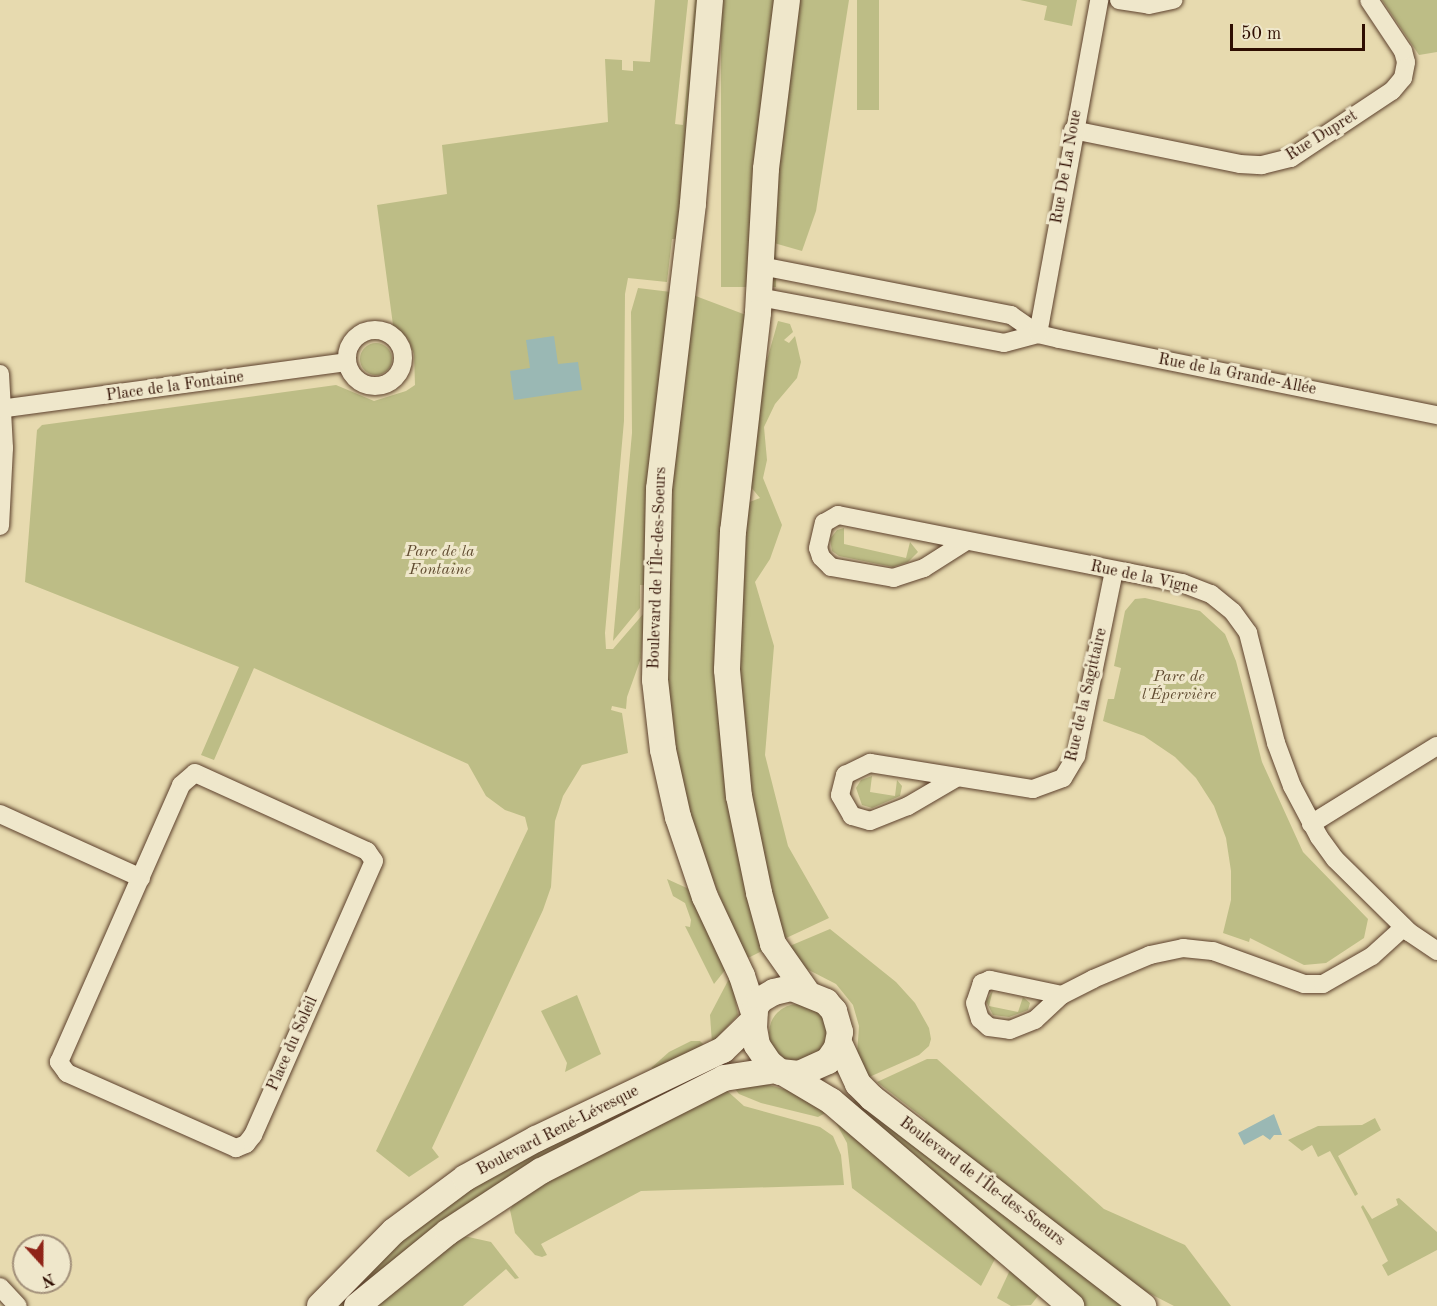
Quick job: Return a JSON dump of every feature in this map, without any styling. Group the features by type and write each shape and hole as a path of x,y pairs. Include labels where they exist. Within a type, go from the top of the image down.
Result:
{"street":[{"name":"Boulevard de l'Île-des-Soeurs","path":"710,0 692,214 658,499 655,680 663,750 678,817 705,897 742,976 754,1017"},
{"path":"787,0 766,169 759,297 730,563 729,707 743,818 768,931 781,960 806,991 834,1011 839,1043 832,1057 814,1071 780,1071 758,1045 754,1017 757,1004 768,994 787,989 806,991"},
{"name":"Rue De La Noue","path":"1038,334 1073,130 1099,0"},
{"path":"1119,0 1149,5 1173,0"},
{"name":"Rue Dupret","path":"1073,130 1253,166 1291,158 1392,91 1402,78 1406,62 1403,51 1369,0"},
{"name":"Rue de la Grande-Allée","path":"761,266 1011,315 1038,334 1437,415"},
{"name":"Rue de la Grande-Allée","path":"759,297 1004,343 1038,334"},
{"name":"Place de la Fontaine","path":"1,409 347,362"},
{"path":"0,374 0,526"},
{"name":"Rue de la Vigne","path":"965,542 924,568 894,579 831,567 818,548 824,523 838,515 1195,587 1220,600 1239,618 1251,642 1276,742 1311,825 1335,860 1404,927 1437,951"},
{"name":"Rue de la Sagittaire","path":"956,778 908,807 870,821 852,816 840,795 845,775 870,764 1033,789 1052,785 1068,774 1078,747 1114,572"},
{"path":"1311,825 1437,746"},
{"name":"Place du Soleil","path":"195,773 367,851 374,858 374,866 258,1124 249,1142 240,1148 229,1147 67,1074 60,1066 61,1056 141,878 185,779 195,773"},
{"path":"0,814 141,878"},
{"path":"1062,995 1131,963 1183,948 1213,951 1304,984 1323,984 1372,956 1404,927"},
{"name":"Boulevard René-Lévesque","path":"320,1306 388,1237 465,1178 536,1139 723,1050 754,1017"},
{"name":"Boulevard de l'Île-des-Soeurs","path":"839,1043 858,1084 872,1098 1143,1306"},
{"name":"Boulevard de l'Île-des-Soeurs","path":"780,1071 831,1101 1071,1306"},
{"name":"Boulevard René-Lévesque","path":"357,1306 448,1232 541,1171 724,1078 780,1071"},
{"path":"0,1287 18,1306"}],"green space":[{"name":"Parc de la Fontaine","path":"655,0 688,0 675,124 683,125 695,0 699,0 678,239 672,239 667,282 628,278 625,294 624,421 605,633 606,649 613,649 644,613 641,658 627,697 626,709 612,706 611,710 622,713 628,753 582,765 563,796 555,821 551,887 543,910 432,1148 439,1157 409,1177 376,1151 528,829 525,817 505,810 486,796 468,764 254,668 214,760 201,755 239,667 25,582 37,430 42,425 336,385 374,401 406,391 415,385 414,354 408,339 393,325 377,205 447,194 442,145 608,122 605,59 622,60 622,70 633,71 633,61 650,62"},
{"path":"721,0 776,0 776,287 721,287"},
{"path":"799,0 849,0 816,211 802,251 774,243 776,169"},
{"path":"857,0 879,0 879,110 857,110"},
{"path":"1020,0 1077,0 1072,26 1044,20 1047,6"},
{"path":"1382,0 1437,0 1437,52 1419,55"},
{"path":"638,288 671,292 645,585 640,585 640,608 613,641 632,433 631,312"},
{"path":"693,295 746,315 718,569 715,647 718,700 764,950 746,959 695,837 678,767 667,688 671,473"},
{"path":"778,321 790,324 793,332 784,340 789,343 795,336 801,362 797,378 775,404 764,427 767,460 763,478 782,525 770,559 755,582 774,646 765,755 788,846 829,918 782,940 753,814 737,646 747,503 760,498 750,486 763,359 767,360"},
{"path":"376,343 387,348 392,359 387,370 376,375 365,370 360,359 365,348"},
{"path":"844,528 844,544 906,558 910,542 918,552 908,562 893,567 839,556 832,551 830,539 837,530"},
{"name":"Parc de l'Épervière","path":"1145,598 1200,611 1225,634 1236,661 1262,762 1303,852 1368,919 1364,938 1326,963 1304,965 1250,938 1249,942 1223,933 1231,900 1231,871 1226,838 1214,806 1196,778 1175,757 1144,736 1103,721 1108,699 1114,699 1121,668 1114,666 1125,611 1135,599"},
{"path":"872,776 870,792 895,796 897,780 902,786 900,796 872,808 862,805 856,788 861,780"},
{"path":"667,879 689,889 726,969 714,984 685,926 690,927 691,920 685,903 673,896"},
{"path":"830,929 896,982 915,1003 929,1028 931,1039 929,1046 919,1055 867,1078 857,1054 859,1026 853,1005 836,984 801,966 785,948"},
{"path":"731,975 738,1015 712,1043 710,1015"},
{"path":"993,990 989,1006 1018,1012 1023,997 1030,1003 1028,1010 1009,1017 993,1015 986,1001"},
{"path":"577,995 601,1054 565,1072 567,1063 541,1011"},
{"path":"798,1004 814,1009 822,1017 827,1033 822,1049 814,1057 798,1062 782,1057 774,1049 769,1033 774,1017 782,1009"},
{"path":"691,1041 700,1041 705,1046 662,1070 651,1068 669,1052"},
{"path":"927,1059 937,1059 1104,1209 1185,1245 1231,1306 1174,1306 1139,1288 924,1123 926,1120 877,1082"},
{"path":"697,1073 694,1086 348,1306 327,1306 359,1273 473,1183"},
{"path":"762,1083 801,1094 831,1110 818,1117 761,1103 739,1094 731,1084"},
{"path":"724,1088 744,1106 820,1127 833,1136 841,1155 844,1185 641,1191 541,1244 547,1255 542,1257 535,1255 515,1233 510,1210 519,1194"},
{"path":"857,1099 1126,1306 1082,1306 849,1106"},
{"path":"1375,1118 1381,1130 1338,1156 1358,1194 1355,1196 1330,1151 1318,1157 1312,1145 1302,1151 1288,1140 1318,1126 1362,1125"},
{"path":"834,1119 997,1255 981,1286 852,1188 847,1143"},
{"path":"1399,1198 1437,1232 1437,1250 1388,1276 1382,1265 1388,1261 1361,1207 1363,1205 1372,1219 1398,1205 1396,1199"},
{"path":"464,1236 491,1242 519,1278 515,1279 506,1269 463,1306 371,1306 415,1268"},
{"path":"1010,1270 1041,1292 1031,1305 1011,1306 997,1298"}],"water":[{"path":"554,336 558,364 578,362 582,390 514,400 510,371 530,368 526,340"},
{"path":"1274,1114 1282,1135 1274,1135 1270,1140 1263,1135 1244,1145 1238,1133"}]}
